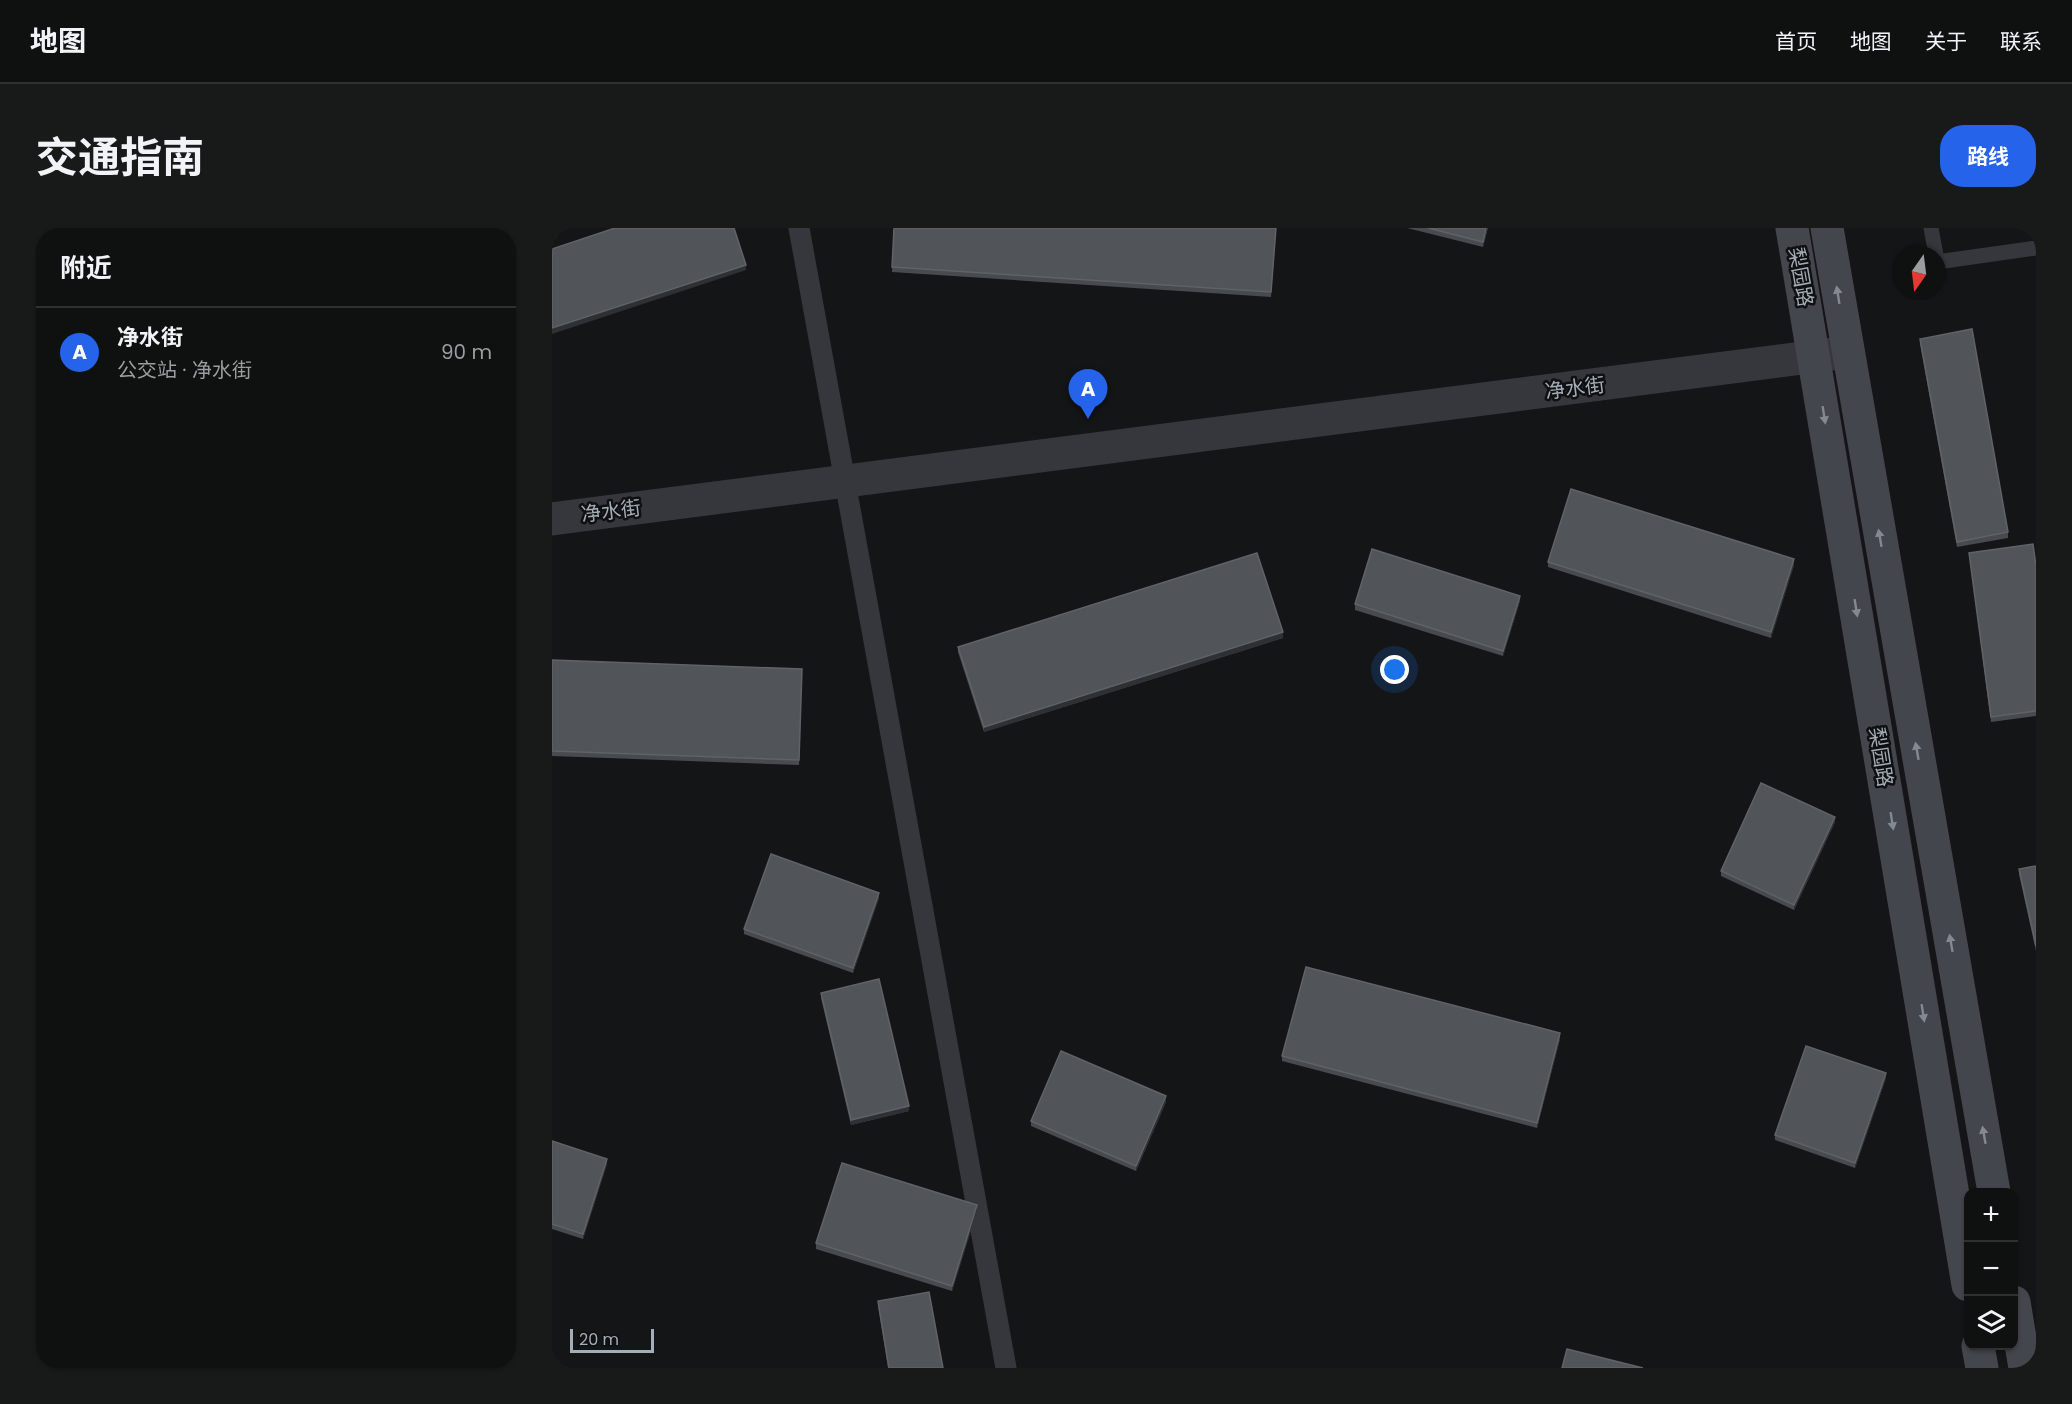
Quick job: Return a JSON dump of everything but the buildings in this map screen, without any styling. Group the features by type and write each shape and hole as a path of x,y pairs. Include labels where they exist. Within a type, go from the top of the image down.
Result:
{"main road":[{"name":"梨园路","path":"1792,228 1964,1261"},
{"name":"梨园路","path":"1827,228 1993,1188"},
{"path":"2018,1330 2025,1368"},
{"path":"1979,1350 1982,1368"}],"street":[{"path":"799,228 1006,1368"},
{"name":"净水街","path":"552,519 1848,352"}],"lane":[{"path":"1931,228 1934,246"},
{"path":"1946,261 2036,248"}],"place":[{"name":"净水街","path":"1088,419"}]}
